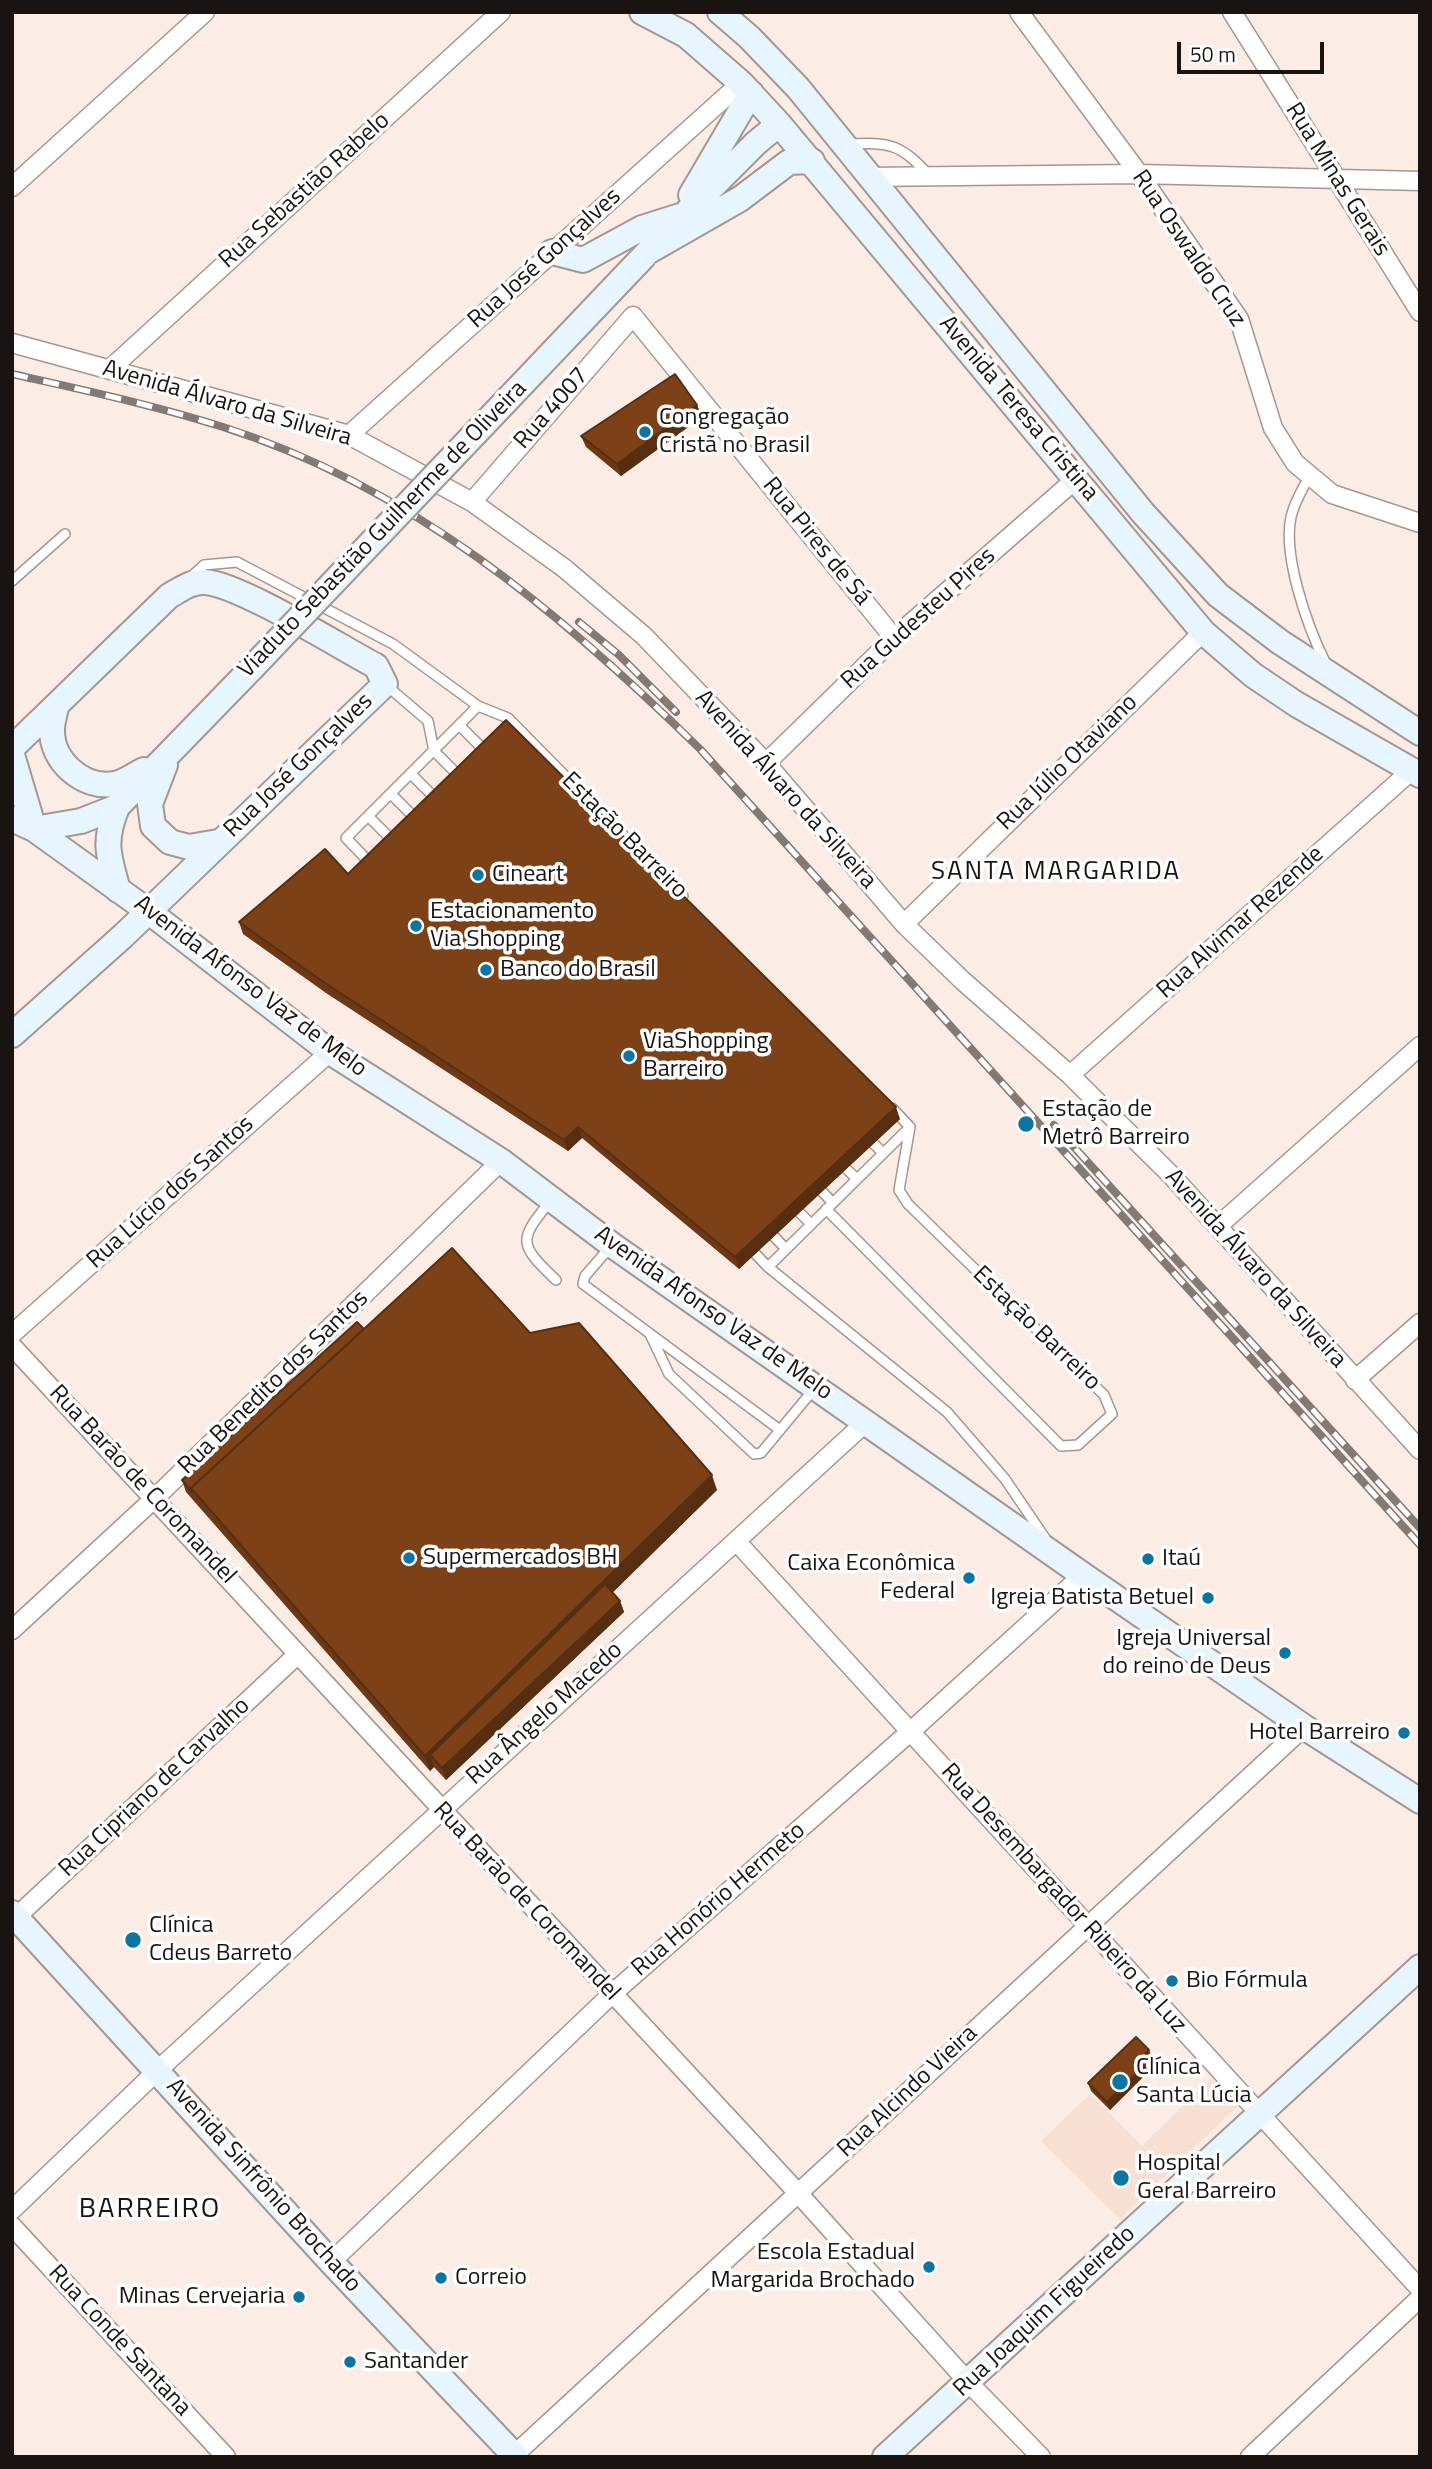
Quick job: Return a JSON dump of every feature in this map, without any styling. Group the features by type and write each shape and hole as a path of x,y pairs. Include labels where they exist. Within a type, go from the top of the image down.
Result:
{"main road":[{"name":"Avenida Teresa Cristina","path":"642,12 686,35 746,88 779,124 1203,632 1253,675 1296,704 1416,773"},
{"name":"Avenida Teresa Cristina","path":"720,12 750,37 798,88 867,177 1143,513 1209,584 1280,642 1420,733"},
{"path":"552,252 583,260 642,228 685,211 692,190 746,88"},
{"path":"779,124 799,124 844,170 867,177"},
{"name":"Viaduto Sebastião Guilherme de Oliveira","path":"23,824 81,821 117,807 169,757 685,211 779,124"},
{"name":"Viaduto Sebastião Guilherme de Oliveira","path":"647,253 740,199 789,162 812,161"},
{"name":"Rua José Gonçalves","path":"12,748 169,596 189,585 204,582 232,589 376,666 385,684 148,911 12,1035"},
{"path":"56,707 52,731 57,754 71,772 92,783 116,784 169,757"},
{"path":"12,755 23,824"},
{"path":"169,757 150,804 153,826 170,842 188,847 218,842"},
{"name":"Viaduto Sebastião Guilherme de Oliveira","path":"117,807 107,833 107,851 118,890"},
{"name":"Avenida Afonso Vaz de Melo","path":"23,824 148,911 330,1052 501,1161 612,1245 1083,1575 1304,1727 1420,1801"},
{"name":"Avenida Sinfrônio Brochado","path":"13,1917 514,2456"},
{"name":"Rua Joaquim Figueiredo","path":"886,2457 1420,1967"}],"street":[{"path":"12,187 205,12"},
{"name":"Rua Sebastião Rabelo","path":"109,370 501,12"},
{"name":"Rua Oswaldo Cruz","path":"1019,12 1139,174 1239,319 1273,428 1295,463 1332,494 1420,523"},
{"name":"Rua Minas Gerais","path":"1232,12 1420,312"},
{"name":"Rua José Gonçalves","path":"349,435 552,252 746,88"},
{"path":"867,177 1139,174 1420,181"},
{"name":"Rua 4007","path":"472,502 633,316"},
{"name":"Rua Pires de Sá","path":"633,316 894,638"},
{"name":"Avenida Álvaro da Silveira","path":"12,344 349,435 472,502 564,568 645,636 766,763 904,924 962,981 1070,1075 1219,1226 1420,1450"},
{"name":"Rua Gudesteu Pires","path":"766,763 894,638 1076,479"},
{"name":"Rua Júlio Otaviano","path":"904,924 1203,632"},
{"name":"Rua Alvimar Rezende","path":"1070,1075 1416,773"},
{"path":"1219,1226 1420,1046"},
{"name":"Rua Lúcio dos Santos","path":"12,1334 330,1052"},
{"name":"Rua Benedito dos Santos","path":"12,1630 155,1498 501,1161"},
{"path":"1355,1380 1420,1323"},
{"name":"Rua Barão de Coromandel","path":"12,1346 798,2193 968,2382 1041,2457"},
{"name":"Rua Ângelo Macedo","path":"12,2210 158,2070 866,1422"},
{"name":"Rua Desembargador Ribeiro da Luz","path":"736,1541 1420,2289"},
{"name":"Rua Honório Hermeto","path":"331,2262 612,1994 910,1732 1083,1575"},
{"name":"Rua Cipriano de Carvalho","path":"13,1917 298,1654"},
{"name":"Rua Alcindo Vieira","path":"514,2456 1304,1727"},
{"name":"Rua Conde Santana","path":"12,2226 226,2457"},
{"path":"1250,2457 1420,2298"}],"lane":[{"path":"842,144 886,142 911,156 930,176"},
{"path":"1310,475 1292,511 1289,546 1303,603 1318,648 1331,675"},
{"path":"12,582 65,534"},
{"name":"Estação Barreiro","path":"169,596 204,565 237,562 393,645 478,706 508,718 688,901"},
{"path":"385,684 407,699 428,721 434,751 474,790"},
{"path":"384,877 346,838 478,706"},
{"path":"459,725 499,765"},
{"path":"411,774 450,814"},
{"path":"391,794 430,834"},
{"path":"368,816 406,855"},
{"path":"768,1267 910,1127 881,1097"},
{"name":"Estação Barreiro","path":"804,1173 830,1206 1061,1446 1078,1444 1112,1414 1104,1395 908,1204 899,1190 910,1127"},
{"path":"863,1133 883,1153"},
{"path":"827,1150 856,1180"},
{"path":"781,1194 810,1223"},
{"path":"552,1199 526,1231 527,1244 535,1259 556,1280"},
{"path":"758,1219 786,1249"},
{"path":"740,1238 768,1267 947,1412 1005,1479 1058,1557"},
{"path":"612,1245 590,1270 583,1284 780,1430"},
{"path":"649,1332 670,1374 754,1454 761,1453 816,1386"}],"shaded area":[{"name":"Hospital Geral Barreiro","path":"1211,2078 1238,2106 1120,2219 1041,2141 1090,2094 1142,2146"}],"building":[{"name":"Congregação Cristã no Brasil","path":"675,374 697,405 617,464 581,436"},
{"name":"ViaShopping Barreiro","path":"506,720 896,1107 735,1257 578,1127 564,1140 322,981 239,922 325,849 348,874"},
{"name":"Supermercados BH","path":"452,1248 530,1333 579,1323 712,1475 425,1756 191,1488"},
{"path":"357,1322 364,1329 191,1488 192,1492 182,1480"},
{"path":"605,1584 620,1601 442,1768 430,1755"},
{"name":"Clínica Santa Lúcia","path":"1136,2037 1149,2050 1140,2059 1145,2065 1107,2102 1088,2083"}],"railway":[{"path":"12,374 171,412 292,452 358,484 420,519 538,603 700,749 1420,1545"},
{"path":"579,622 619,655 676,712"},
{"path":"1054,1125 1420,1528"}],"place":[{"name":"Congregação Cristã no Brasil","path":"645,432"},
{"name":"Cineart","path":"478,875"},
{"name":"Estacionamento Via Shopping","path":"416,926"},
{"name":"Banco do Brasil","path":"486,970"},
{"name":"ViaShopping Barreiro","path":"629,1056"},
{"name":"Estação de Metrô Barreiro","path":"1026,1124"},
{"name":"Supermercados BH","path":"409,1558"},
{"name":"Itaú","path":"1148,1559"},
{"name":"Caixa Econômica Federal","path":"969,1578"},
{"name":"Igreja Batista Betuel","path":"1208,1598"},
{"name":"Igreja Universal do reino de Deus","path":"1285,1653"},
{"name":"Hotel Barreiro","path":"1404,1733"},
{"name":"Clínica Cdeus Barreto","path":"133,1940"},
{"name":"Bio Fórmula","path":"1172,1981"},
{"name":"Clínica Santa Lúcia","path":"1120,2082"},
{"name":"Hospital Geral Barreiro","path":"1121,2178"},
{"name":"Escola Estadual Margarida Brochado","path":"929,2267"},
{"name":"Correio","path":"441,2278"},
{"name":"Minas Cervejaria","path":"299,2297"},
{"name":"Santander","path":"350,2362"}],"district":[{"name":"SANTA MARGARIDA","path":"1056,873"},
{"name":"BARREIRO","path":"150,2210"}]}
